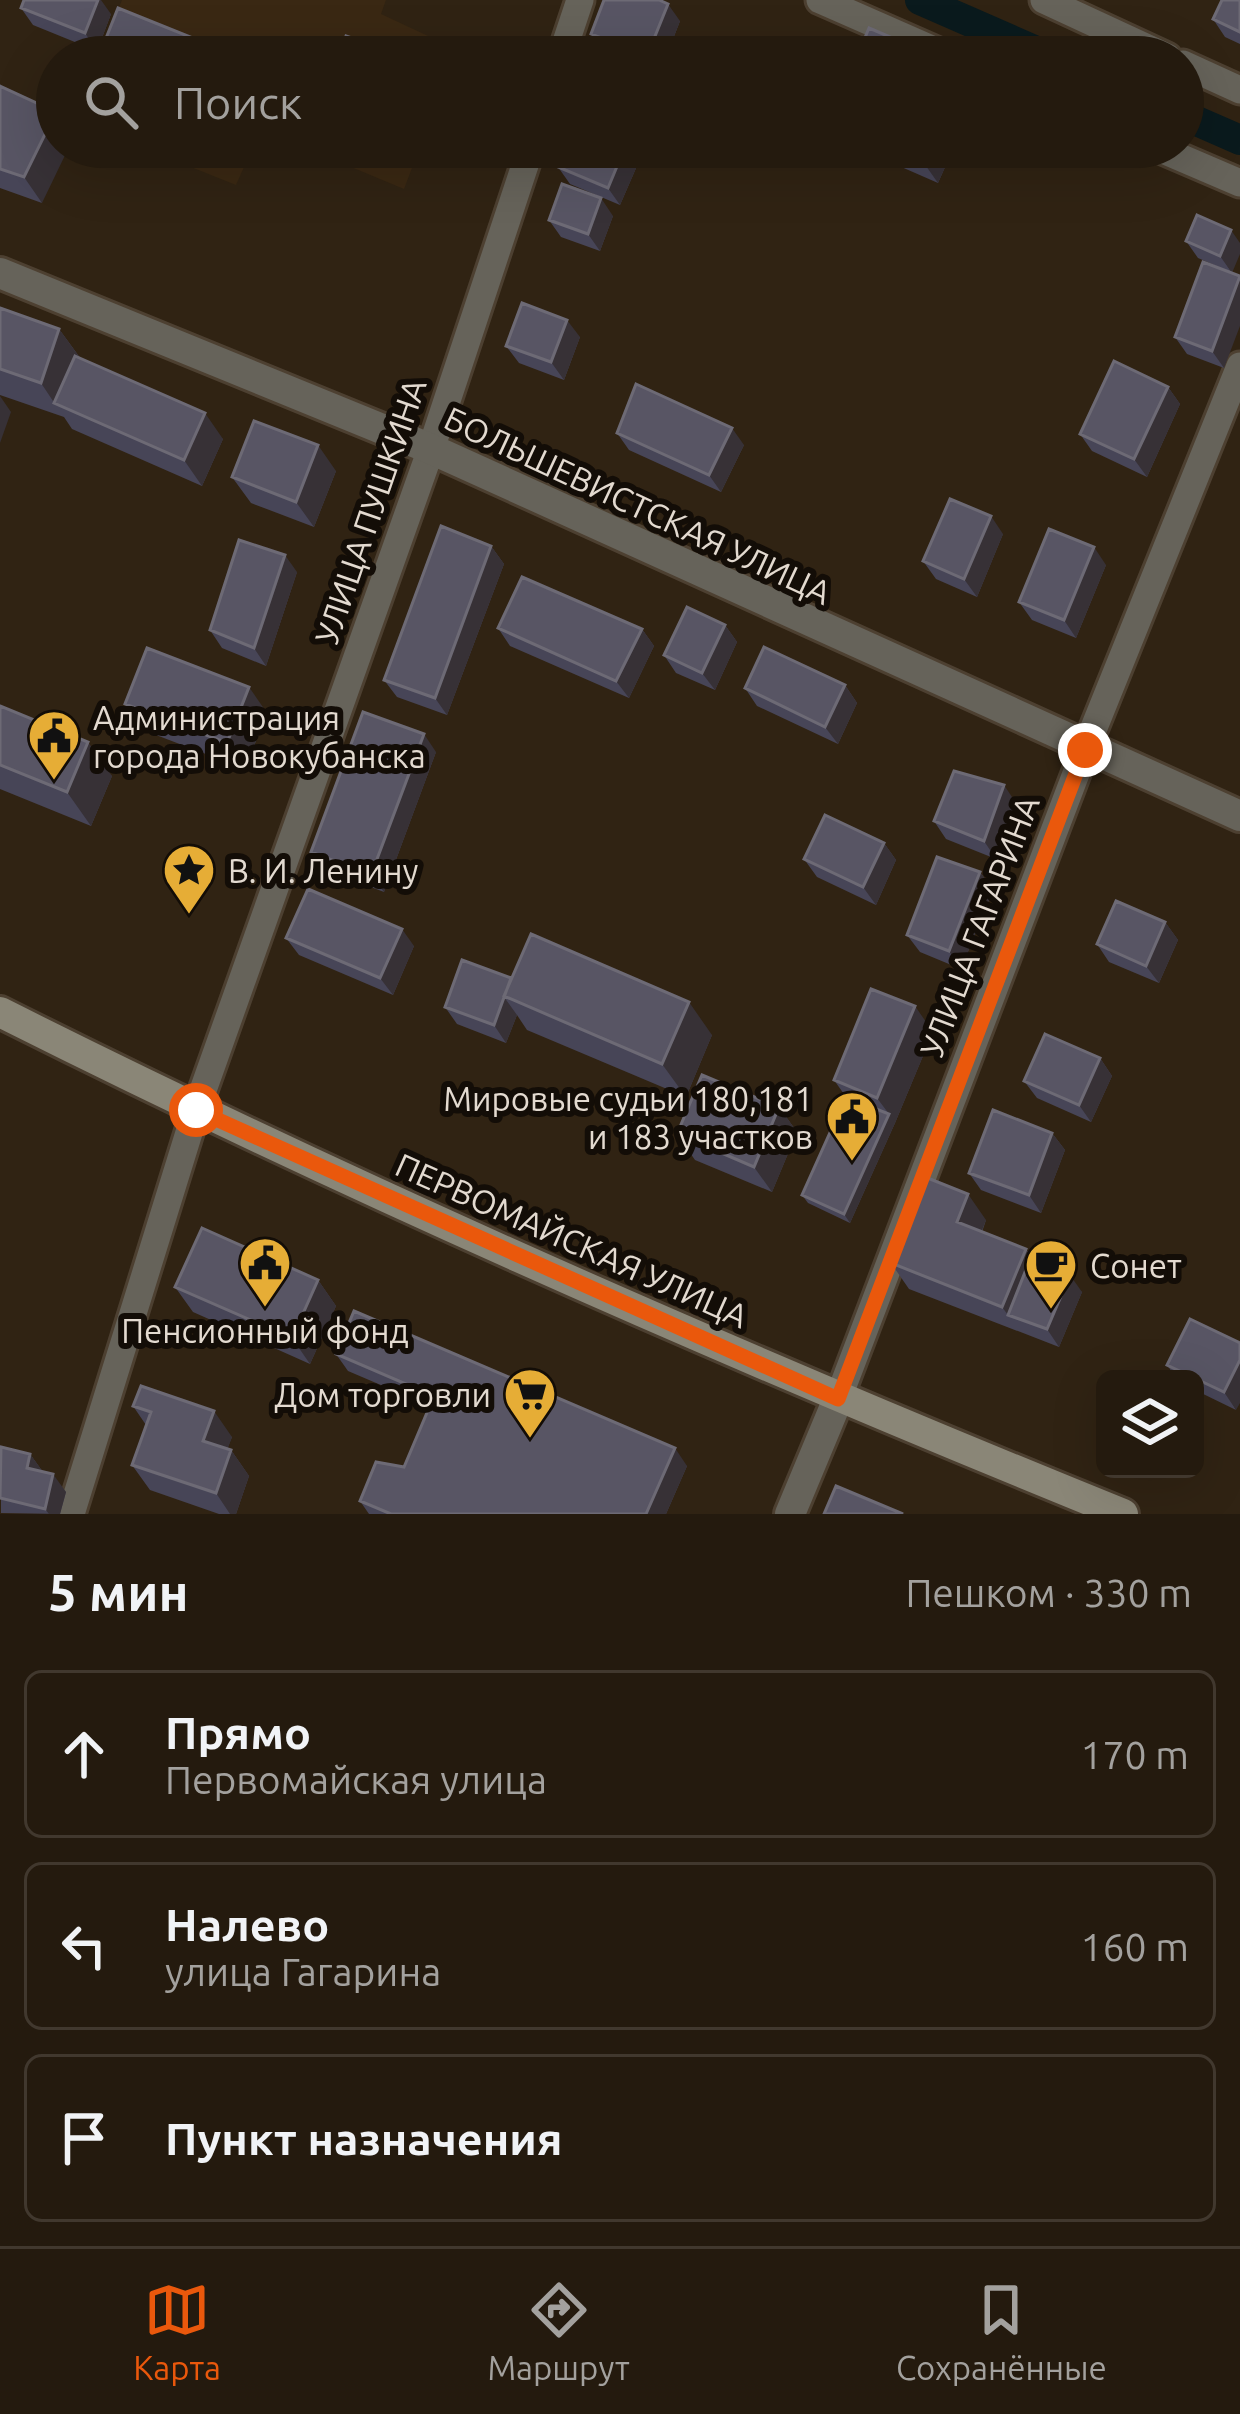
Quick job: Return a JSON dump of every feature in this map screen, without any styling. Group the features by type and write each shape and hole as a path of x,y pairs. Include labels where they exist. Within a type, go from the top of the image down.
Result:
{"main road":[{"name":"ПЕРВОМАЙСКАЯ УЛИЦА","path":"0,1012 196,1110 838,1399 1123,1514"}],"street":[{"path":"568,36 580,0"},
{"path":"820,0 902,36"},
{"path":"1043,0 1122,36"},
{"path":"1204,74 1240,90"},
{"name":"УЛИЦА ПУШКИНА","path":"71,1514 196,1110 431,449 525,168"},
{"path":"1204,168 1240,184"},
{"name":"БОЛЬШЕВИСТСКАЯ УЛИЦА","path":"0,273 431,449 1085,750 1240,816"},
{"name":"УЛИЦА ГАГАРИНА","path":"790,1514 1085,750 1240,366"}],"shaded area":[{"path":"122,0 386,0 381,14 428,36 107,36"},
{"path":"194,168 244,168 236,185"},
{"path":"354,168 412,168 404,189"}],"building":[{"path":"24,0 98,0 85,33 21,8"},
{"path":"604,0 668,4 655,36 591,34"},
{"path":"1222,0 1240,0 1240,32 1213,19"},
{"path":"118,8 188,36 107,36"},
{"path":"0,86 36,103 36,153 24,177 0,169"},
{"path":"560,168 616,168 608,188"},
{"path":"562,184 601,198 588,234 549,220"},
{"path":"1197,215 1231,230 1220,256 1186,241"},
{"path":"1203,262 1240,276 1212,351 1175,337"},
{"path":"522,303 567,320 551,362 506,346"},
{"path":"0,308 59,329 41,383 0,369"},
{"path":"75,356 205,413 184,460 54,403"},
{"path":"1114,361 1168,387 1134,459 1080,434"},
{"path":"636,384 732,428 709,475 617,433"},
{"path":"254,421 318,445 296,502 232,477"},
{"path":"950,499 991,516 964,579 923,561"},
{"path":"441,526 491,546 435,698 384,680"},
{"path":"1049,529 1094,547 1064,620 1019,602"},
{"path":"239,540 285,555 254,648 210,630"},
{"path":"522,577 642,629 616,681 498,628"},
{"path":"687,607 725,625 702,673 664,655"},
{"path":"764,647 845,685 825,727 745,688"},
{"path":"147,648 249,687 227,743 125,704"},
{"path":"0,706 88,742 67,792 0,765"},
{"path":"363,712 424,734 371,875 311,852"},
{"path":"954,771 1004,785 984,841 934,821"},
{"path":"825,815 884,843 863,887 804,859"},
{"path":"937,857 980,872 949,951 907,935"},
{"path":"308,889 402,929 380,978 286,938"},
{"path":"1116,901 1165,922 1146,966 1097,944"},
{"path":"531,934 689,1002 662,1064 504,996"},
{"path":"462,960 511,978 494,1025 445,1007"},
{"path":"871,989 915,1006 877,1098 834,1080"},
{"path":"1045,1034 1100,1058 1079,1105 1024,1081"},
{"path":"702,1075 779,1107 754,1167 677,1134"},
{"name":"Мировые судьи 180,181 и 183 участков","path":"846,1097 889,1114 844,1214 802,1195"},
{"path":"993,1110 1052,1133 1029,1195 969,1173"},
{"path":"925,1177 968,1194 957,1222 1026,1249 1002,1307 891,1263"},
{"path":"202,1228 318,1280 292,1338 175,1287"},
{"path":"1031,1257 1070,1275 1047,1329 1008,1315"},
{"name":"Дом торговли","path":"354,1311 675,1448 646,1514 391,1514 360,1501 376,1462 404,1467 434,1396 336,1354"},
{"path":"1190,1319 1240,1343 1240,1360 1224,1392 1204,1383 1204,1370 1167,1365"},
{"path":"141,1386 214,1411 203,1441 231,1450 216,1493 132,1465 151,1412 133,1406"},
{"path":"1,1447 30,1454 27,1468 53,1474 45,1509 0,1498"},
{"path":"836,1486 903,1514 824,1514"}],"waterway":[{"path":"920,0 1002,36"},
{"path":"1204,124 1240,140"}],"place":[{"name":"Администрация города Новокубанска","path":"54,782"},
{"name":"В. И. Ленину","path":"189,916"},
{"name":"Мировые судьи 180,181 и 183 участков","path":"852,1163"},
{"name":"Пенсионный фонд","path":"265,1309"},
{"name":"Сонет","path":"1051,1311"},
{"name":"Дом торговли","path":"530,1440"}],"route":[{"path":"196,1110 838,1399 1085,750"}]}
